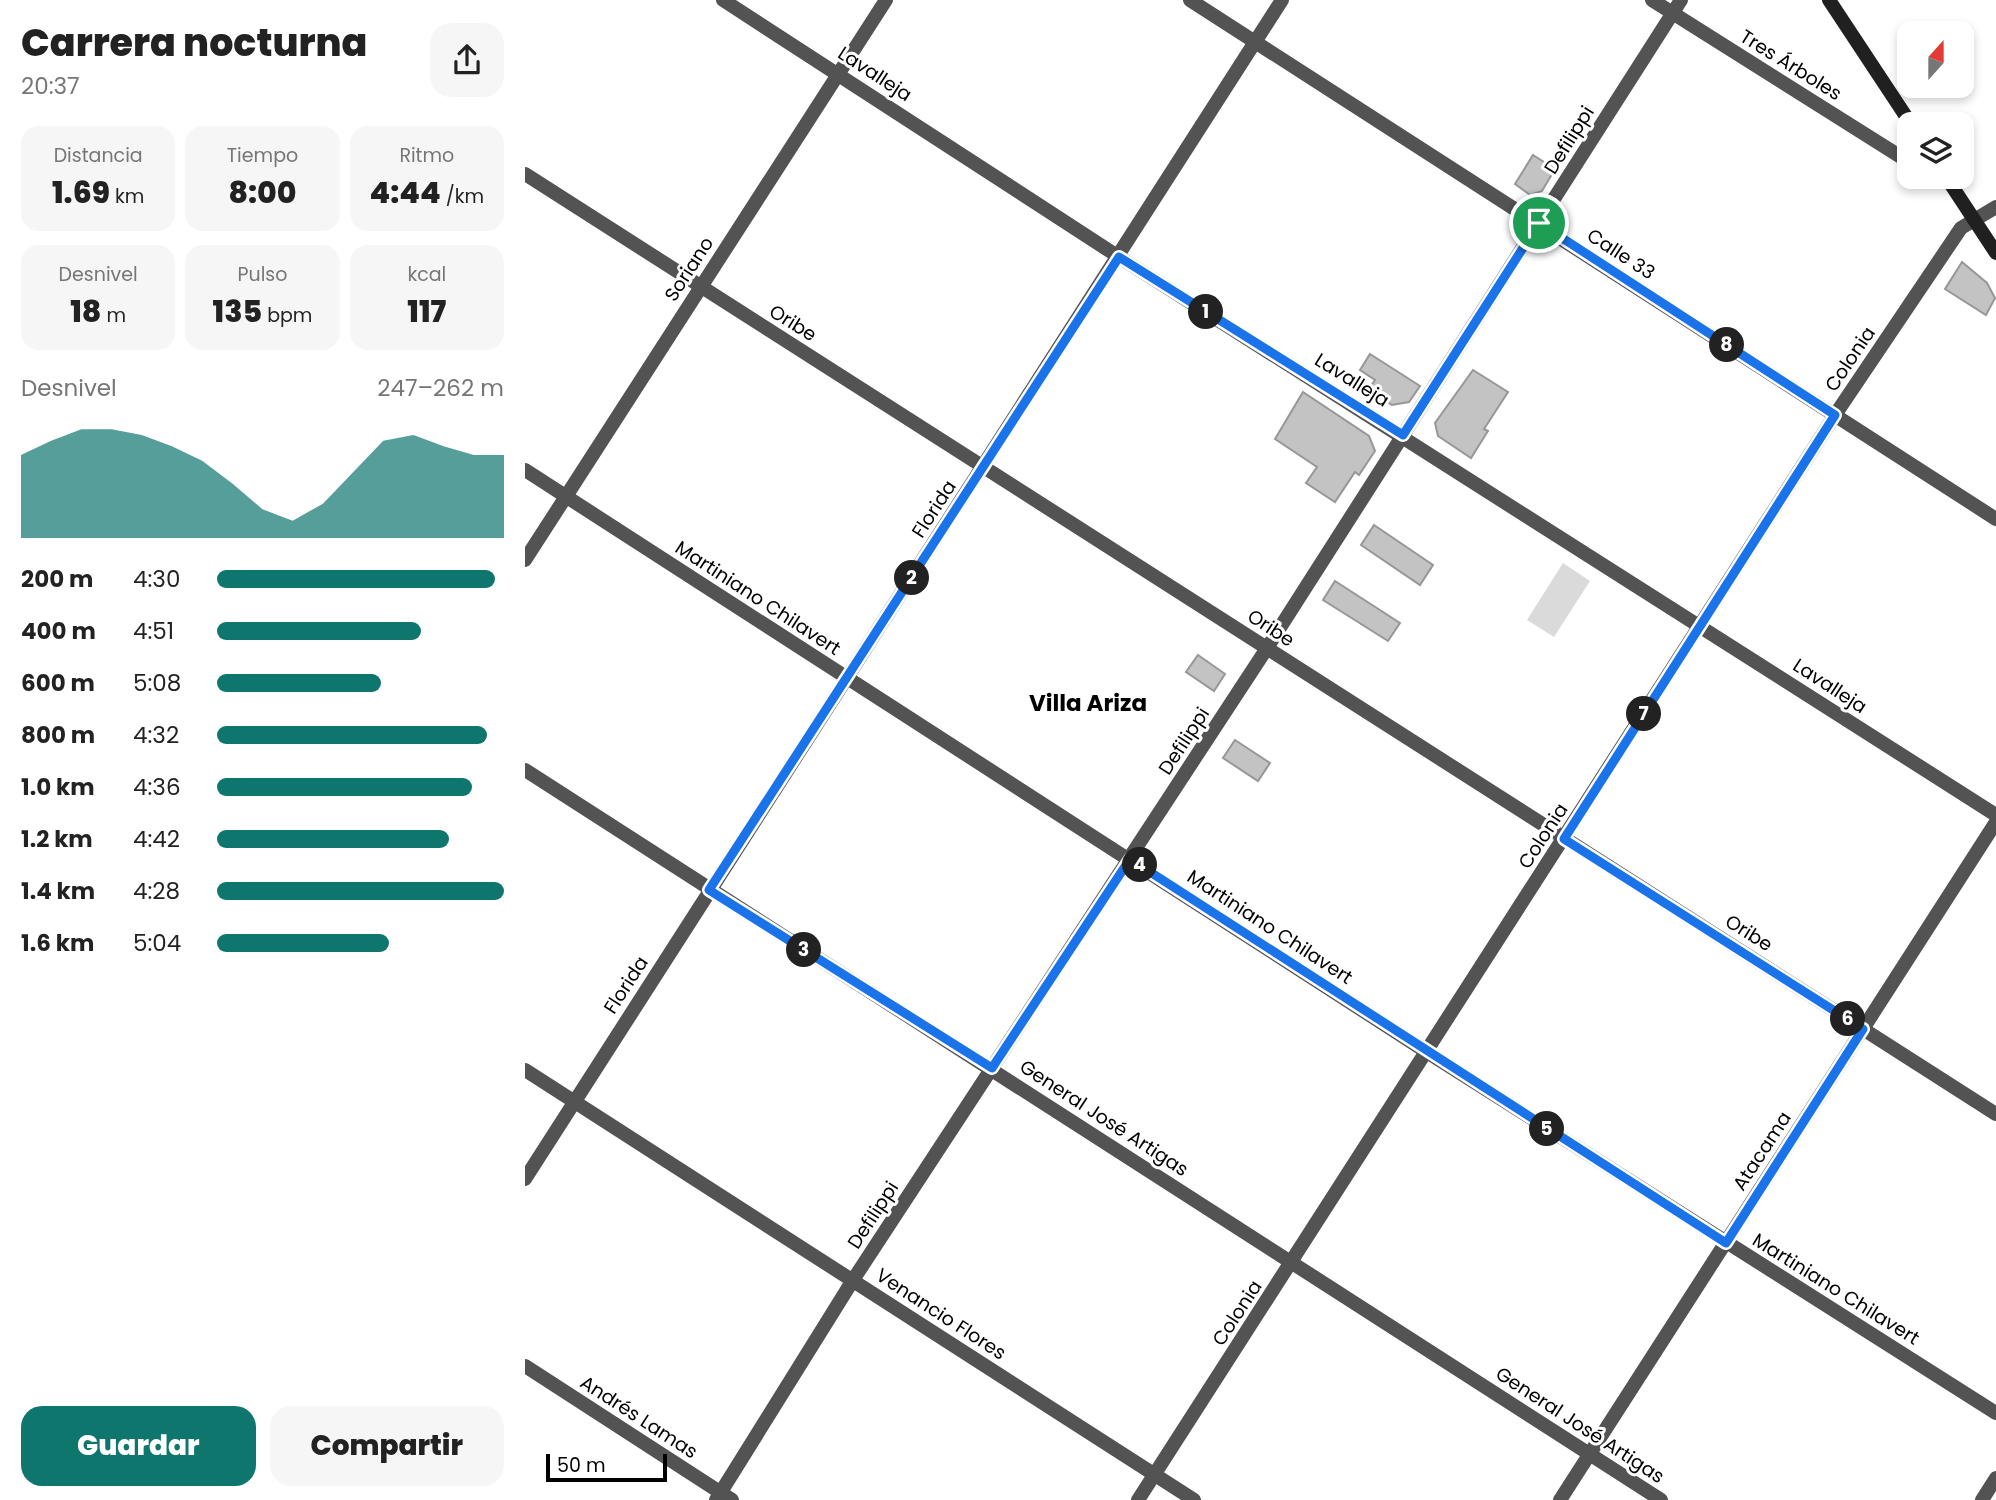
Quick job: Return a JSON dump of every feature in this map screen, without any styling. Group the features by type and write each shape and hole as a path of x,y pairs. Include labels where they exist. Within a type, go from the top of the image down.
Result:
{"street":[{"name":"Lavalleja","path":"723,0 1119,257 1403,435 1996,815"},
{"name":"Soriano","path":"525,559 886,0"},
{"name":"Calle 33","path":"1190,0 1996,519"},
{"name":"Florida","path":"525,1179 1283,0"},
{"name":"Tres Árboles","path":"1652,0 1897,154"},
{"name":"Defilippi","path":"723,1497 853,1280 1267,648 1681,0"},
{"path":"1829,0 1903,112"},
{"name":"Oribe","path":"525,174 1996,1114"},
{"path":"1954,189 1996,253"},
{"name":"Colonia","path":"1138,1500 1835,415 1961,228 1973,218 1996,207"},
{"name":"Martiniano Chilavert","path":"525,470 1427,1052 1996,1413"},
{"name":"General José Artigas","path":"525,770 1661,1500"},
{"name":"Atacama","path":"1560,1500 1996,822"},
{"name":"Venancio Flores","path":"525,1070 1194,1500"},
{"name":"Andrés Lamas","path":"525,1366 723,1497"},
{"path":"1982,1500 1996,1478"}],"shaded area":[{"path":"1563,563 1590,581 1554,637 1527,620"}],"building":[{"path":"1533,155 1555,169 1542,191 1530,195 1515,184"},
{"path":"1962,262 1987,283 1995,298 1986,315 1945,289"},
{"path":"1370,354 1420,386 1409,402 1392,405 1368,390 1375,380 1360,370"},
{"path":"1473,370 1508,392 1484,429 1488,431 1471,458 1438,436 1435,423"},
{"path":"1303,392 1369,436 1375,451 1359,475 1355,472 1335,502 1306,483 1317,467 1275,439"},
{"path":"1374,525 1433,565 1420,585 1361,545"},
{"path":"1335,581 1400,623 1388,641 1323,600"},
{"path":"1198,655 1225,674 1214,691 1186,672"},
{"path":"1235,740 1270,763 1258,781 1223,758"}],"district":[{"name":"Villa Ariza","path":"1088,703"}],"route":[{"path":"1539,223 1835,415 1564,839 1863,1029 1726,1243 1130,859 992,1068 709,890 1119,257 1403,435 1539,223"}]}
